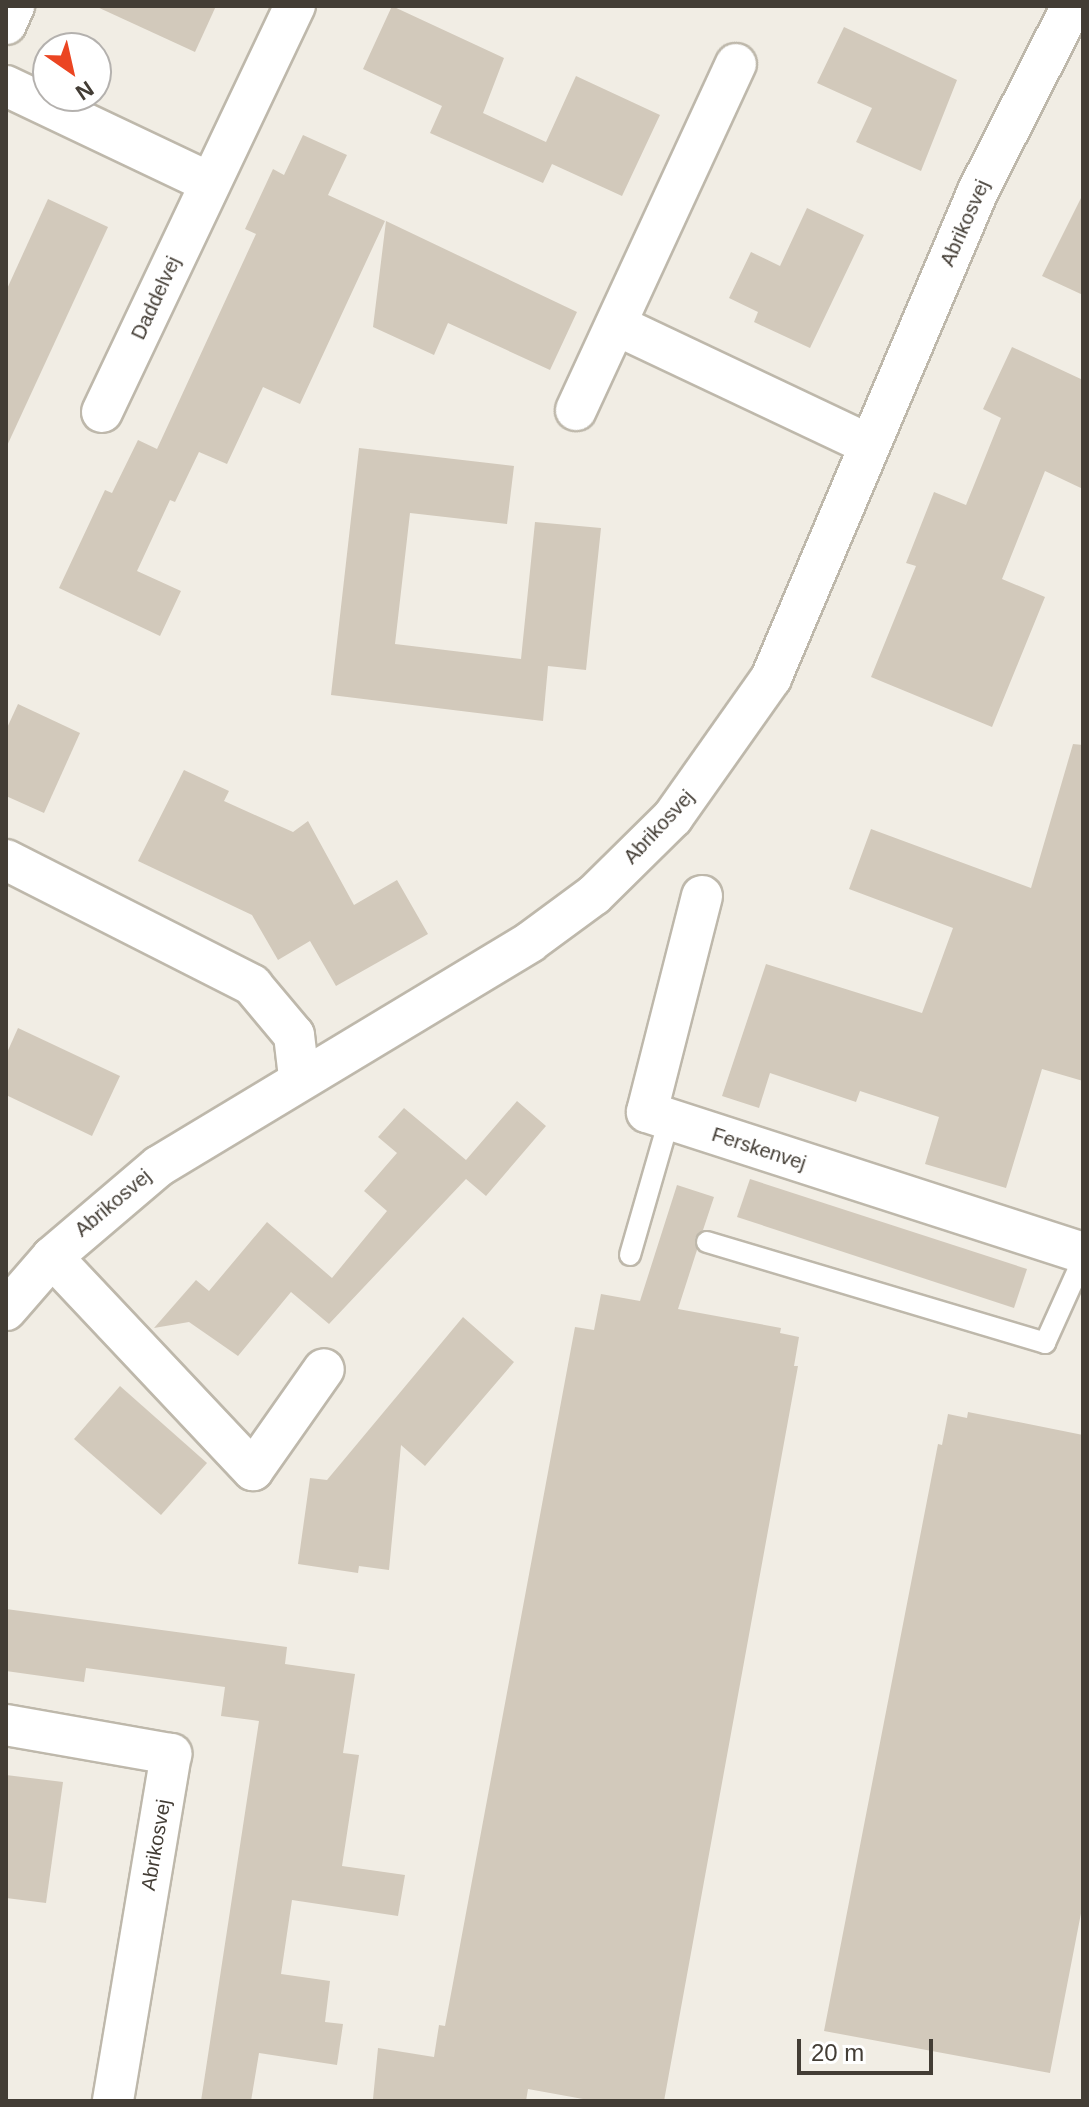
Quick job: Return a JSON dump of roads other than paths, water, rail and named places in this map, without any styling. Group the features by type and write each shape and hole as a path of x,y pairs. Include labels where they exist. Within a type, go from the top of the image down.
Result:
{"street":[{"path":"6,24 14,6"},
{"name":"Daddelvej","path":"102,412 295,6"},
{"name":"Abrikosvej","path":"6,1310 52,1257 159,1166 299,1077 530,942 594,895 673,817 771,678 978,191 1072,6"},
{"path":"576,410 736,64"},
{"path":"6,86 210,183"},
{"path":"616,325 868,444"},
{"path":"6,860 252,985 294,1035 299,1077"},
{"path":"669,1120 647,1112 702,896"},
{"name":"Ferskenvej","path":"669,1120 1083,1256"},
{"path":"52,1257 253,1470 324,1369"},
{"name":"Abrikosvej","path":"6,1725 171,1754 113,2101"}],"lane":[{"path":"630,1255 669,1120"},
{"path":"707,1242 1045,1343 1083,1256"}]}
